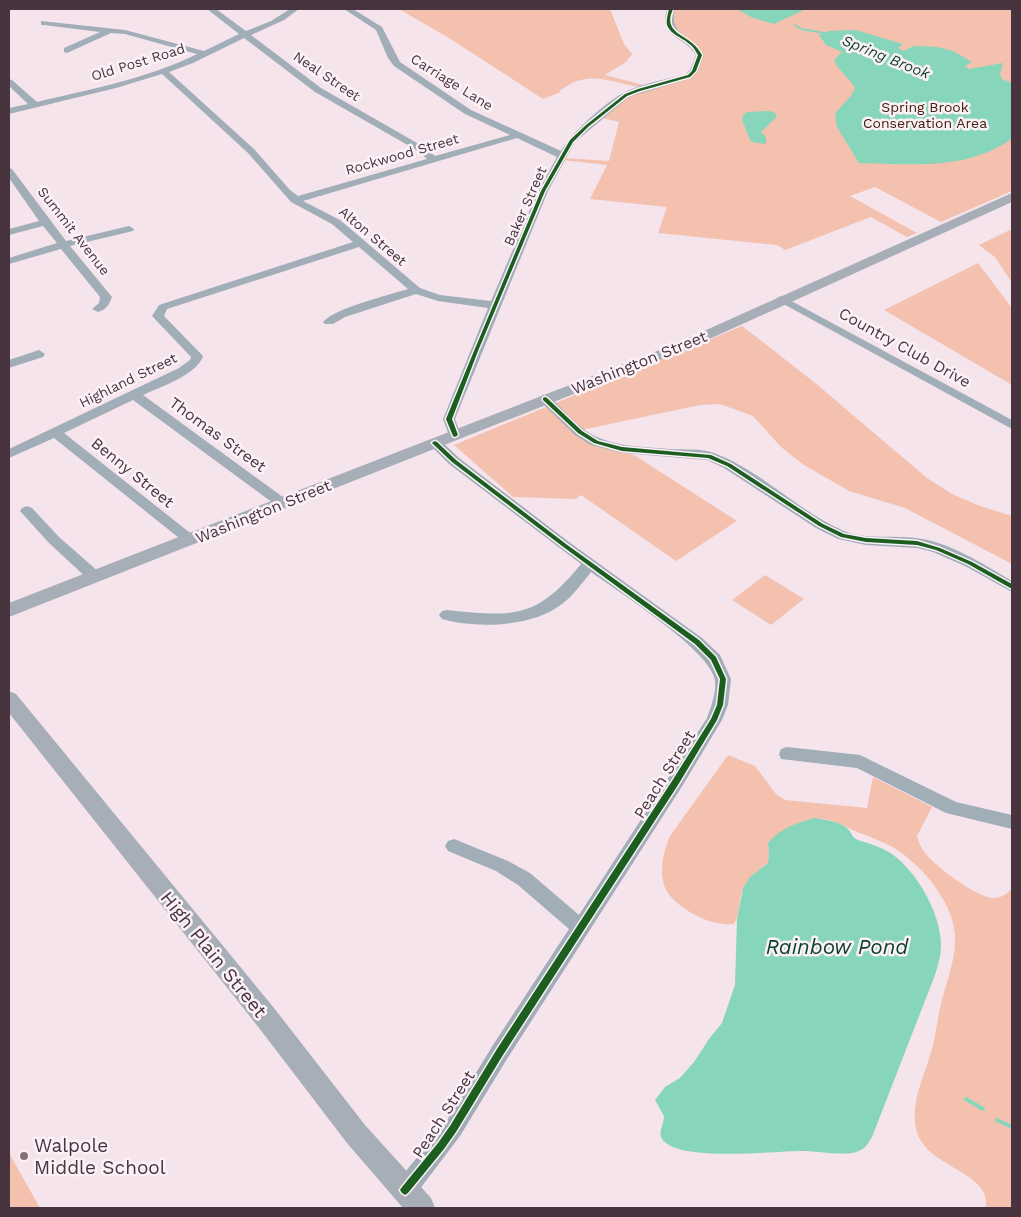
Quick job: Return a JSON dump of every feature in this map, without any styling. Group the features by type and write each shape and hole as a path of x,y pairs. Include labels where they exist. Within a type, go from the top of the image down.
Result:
{"main road":[{"name":"Washington Street","path":"9,610 680,347 782,299 1012,197"},
{"name":"High Plain Street","path":"9,699 356,1134 421,1208"}],"street":[{"name":"Neal Street","path":"211,9 246,33 318,90 422,149 433,159"},
{"name":"Old Post Road","path":"9,111 163,71 205,54 246,33 282,18 295,9"},
{"name":"Carriage Lane","path":"348,9 378,29 392,58 397,64 468,112 562,155"},
{"name":"Baker Street","path":"455,435 449,420 543,191 562,155 580,131 620,100 639,90 683,78 694,70 700,55 694,45 669,27 667,21 671,9"},
{"path":"44,23 125,32 205,54"},
{"path":"67,50 110,30"},
{"name":"Alton Street","path":"163,71 251,151 295,200 336,222 416,290 438,298 496,305"},
{"path":"9,82 35,105"},
{"name":"Rockwood Street","path":"295,200 518,135"},
{"name":"Summit Avenue","path":"9,171 46,222 106,297 104,304 98,309"},
{"path":"9,232 46,222"},
{"path":"9,261 129,229"},
{"name":"Highland Street","path":"9,454 186,369 198,358 158,316 163,307 360,243"},
{"path":"329,322 341,315 416,290"},
{"name":"Country Club Drive","path":"782,299 1012,424"},
{"path":"9,364 39,354"},
{"name":"Thomas Street","path":"133,394 282,503"},
{"path":"545,399 580,432 596,442 622,449 709,456 729,465 820,525 843,536 866,540 916,543 938,548 970,563 1012,587"},
{"name":"Benny Street","path":"55,432 189,540"},
{"name":"Peach Street","path":"405,1190 445,1140 709,728 720,704 722,687 722,678 718,666 709,653 454,461 435,443"},
{"path":"27,510 54,540 95,577"},
{"path":"447,615 480,619 514,618 542,610 552,605 564,593 590,562"},
{"path":"786,754 860,762 952,808 1012,822"},
{"path":"454,846 502,866 524,879 581,928"}],"green space":[{"path":"399,9 610,9 624,44 632,54 626,62 605,75 647,86 641,87 590,78 575,82 559,91 561,92 543,99 449,38"},
{"name":"Spring Brook Conservation Area","path":"671,9 1012,9 1012,191 941,222 875,187 850,196 917,233 907,237 871,217 785,250 777,245 658,233 667,207 590,199 607,165 562,160 564,158 609,161 619,122 598,117 619,100 689,76 700,55 675,33 668,17"},
{"path":"1012,229 1012,283 995,257 979,245"},
{"path":"978,263 1012,308 1012,385 884,310"},
{"path":"742,326 814,382 927,478 952,494 980,506 1012,516 1012,564 905,508 849,491 804,465 781,447 753,416 720,404 700,405 572,432 596,446 634,455 737,521 676,561 581,495 576,499 513,497 454,445"},
{"path":"765,575 804,599 771,625 732,600"},
{"path":"728,755 755,766 776,794 785,800 867,808 873,777 932,807 917,836 925,853 938,866 969,888 988,897 1001,897 1012,889 1012,1208 986,1208 985,1195 977,1184 928,1150 916,1129 915,1109 919,1089 933,1044 940,1008 952,964 955,937 949,911 943,899 916,866 896,849 882,842 837,822 814,819 795,824 768,843 768,863 754,874 745,885 741,893 738,915 734,924 715,923 704,919 684,908 668,893 664,885 662,866 670,836"},
{"path":"9,1153 40,1208 9,1208"}],"water":[{"path":"737,9 806,9 774,24 753,18"},
{"path":"856,30 903,44 898,48 903,51 914,46 937,47 953,51 972,62 965,66 969,69 1003,63 1000,74 1002,79 1012,83 1012,139 984,153 951,162 936,164 859,163 837,127 835,113 851,96 855,88 834,60 842,52 826,45 819,35 828,31"},
{"path":"769,111 775,113 777,117 761,132 766,137 766,144 751,142 742,120 743,115 747,112"},
{"name":"Rainbow Pond","path":"815,818 841,824 856,839 883,849 897,858 916,879 924,892 931,905 940,932 941,945 935,975 872,1137 861,1150 845,1154 803,1151 732,1154 693,1152 677,1149 666,1143 661,1137 664,1116 655,1100 665,1087 680,1078 694,1062 722,1023 735,985 737,919 743,888 750,877 768,863 768,843 772,838 789,827"}],"waterway":[{"name":"Spring Brook","path":"795,25 801,29 824,33"},
{"path":"966,1099 983,1109"},
{"path":"997,1120 1012,1127"}],"cycle path":[{"path":"455,435 449,419 543,191 571,141 626,95 689,76 694,71 700,55 696,48 678,35 669,25 668,18 671,9"},
{"path":"545,399 580,432 596,442 622,449 709,456 729,465 821,525 843,536 866,540 917,543 938,549 970,563 1012,587"},
{"path":"405,1190 453,1129 500,1052 675,783 714,720 720,705 723,679 714,659 697,642 564,545 454,461 435,443"}],"place":[{"name":"Walpole Middle School","path":"24,1156"}]}
